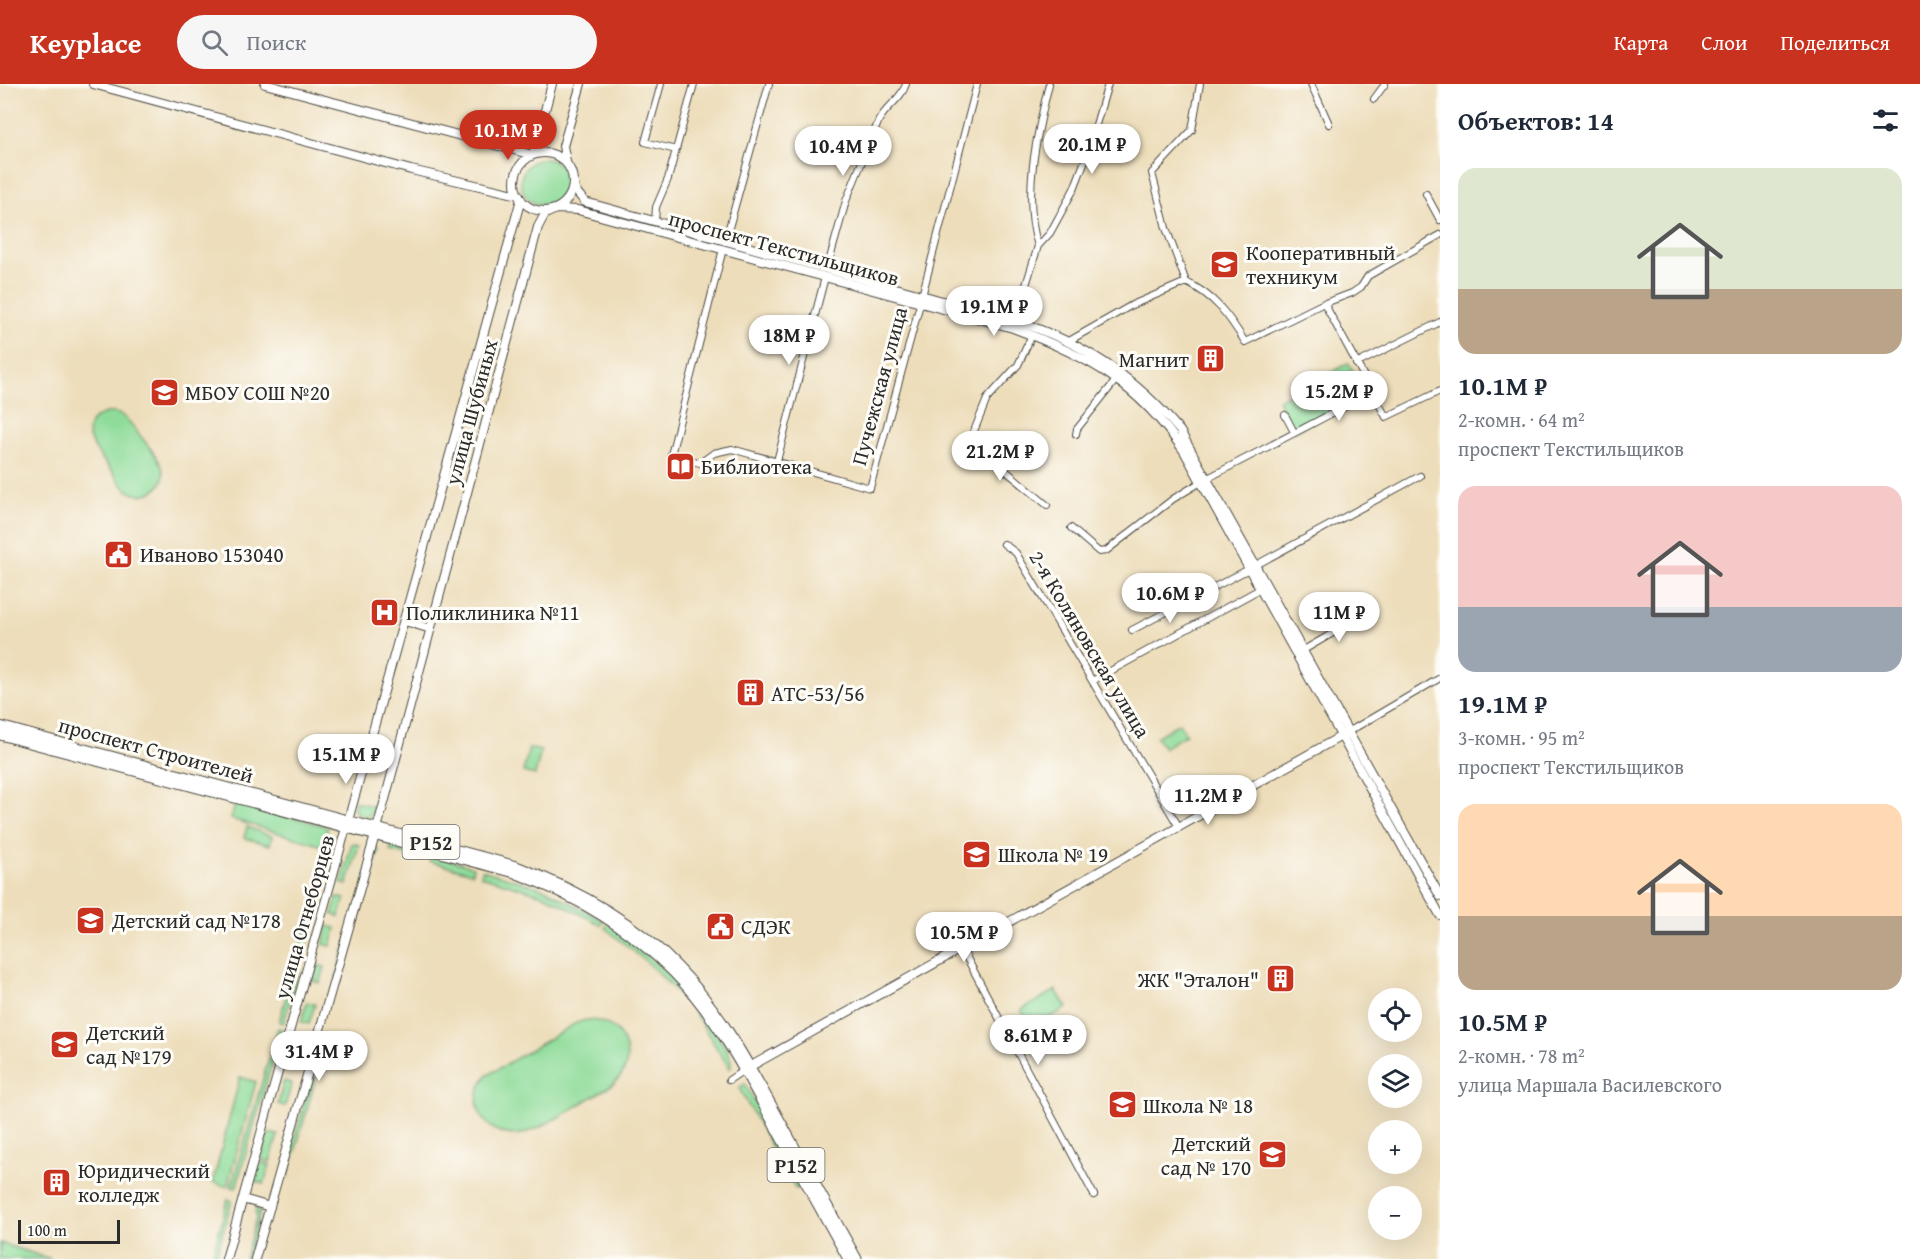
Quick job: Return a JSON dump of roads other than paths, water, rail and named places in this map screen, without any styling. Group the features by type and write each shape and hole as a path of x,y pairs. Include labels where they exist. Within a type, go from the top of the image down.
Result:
{"main road":[{"path":"93,84 520,197 538,210 555,209 570,196 574,183 563,147 581,84"},
{"path":"265,84 532,155 550,153 568,164"},
{"path":"520,197 516,174 521,165 532,155 552,84"},
{"name":"проспект Текстильщиков","path":"574,183 575,190 585,202 656,222 724,246"},
{"name":"улица Шубиных","path":"349,824 520,197"},
{"name":"улица Шубиных","path":"376,832 538,230 545,214 555,209"},
{"name":"проспект Текстильщиков","path":"555,209 578,210 724,246 1014,324 1067,344 1118,371 1152,401 1180,431 1252,567 1302,651 1440,915"},
{"name":"проспект Текстильщиков","path":"1014,324 1032,335 1067,344 1116,380 1168,428 1205,480"},
{"name":"проспект Текстильщиков","path":"1252,567 1260,589 1440,896"},
{"path":"405,621 431,629"},
{"name":"проспект Строителей","path":"0,726 139,769"},
{"path":"747,1068 1345,734"},
{"name":"проспект Строителей","path":"0,735 349,824 524,876 557,890 603,916 645,947 673,972 722,1034 747,1068 856,1259"},
{"name":"улица Огнеборцев","path":"226,1259 349,824"},
{"path":"255,1259 376,832"},
{"name":"проспект Строителей","path":"747,1068 848,1259"},
{"path":"243,1199 270,1207"}],"street":[{"path":"661,84 645,142 676,150"},
{"path":"656,222 656,207 676,150 694,84"},
{"path":"769,84 724,246 671,454 700,463 714,453 732,449 777,461 846,201 879,120 892,102 904,93 906,84"},
{"name":"Пучежская улица","path":"777,461 870,488 977,84"},
{"path":"1038,246 1031,225 1035,141 1049,84"},
{"path":"1014,324 1038,246 1050,233 1071,194 1087,155 1108,84"},
{"path":"1200,84 1192,130 1152,172 1166,228 1186,282 1212,297 1231,319 1245,342 1324,303 1352,293 1361,287 1368,276 1440,234"},
{"path":"1311,84 1329,124"},
{"path":"1374,99 1385,84"},
{"path":"1426,194 1440,220"},
{"path":"1067,344 1132,305 1186,282"},
{"path":"1324,303 1386,417 1440,391"},
{"path":"1356,364 1440,322"},
{"path":"1032,335 1018,364 987,399 970,441 1047,505"},
{"path":"1076,434 1077,429 1116,380"},
{"path":"1071,528 1099,552 1106,551 1173,500 1205,480 1373,392"},
{"path":"1285,415 1294,432"},
{"path":"1132,630 1420,476"},
{"name":"2-я Коляновская улица","path":"1005,544 1016,553 1094,680 1179,827"},
{"path":"1094,680 1260,589"},
{"path":"1302,651 1364,615"},
{"path":"1345,734 1440,678"},
{"path":"962,949 1094,1195"},
{"path":"729,1080 747,1068"}],"place":[{"name":"Кооперативный техникум","path":"1225,264"},
{"name":"Магнит","path":"1210,359"},
{"name":"МБОУ СОШ №20","path":"164,392"},
{"name":"Библиотека","path":"680,466"},
{"name":"Иваново 153040","path":"119,554"},
{"name":"Поликлиника №11","path":"385,612"},
{"name":"АТС-53/56","path":"750,693"},
{"name":"Школа № 19","path":"977,854"},
{"name":"Детский сад №178","path":"91,920"},
{"name":"СДЭК","path":"720,926"},
{"name":"ЖК \"Эталон\"","path":"1280,979"},
{"name":"Детский сад №179","path":"65,1044"},
{"name":"Школа № 18","path":"1122,1105"},
{"name":"Детский сад № 170","path":"1272,1155"},
{"name":"Юридический колледж","path":"57,1182"}]}
